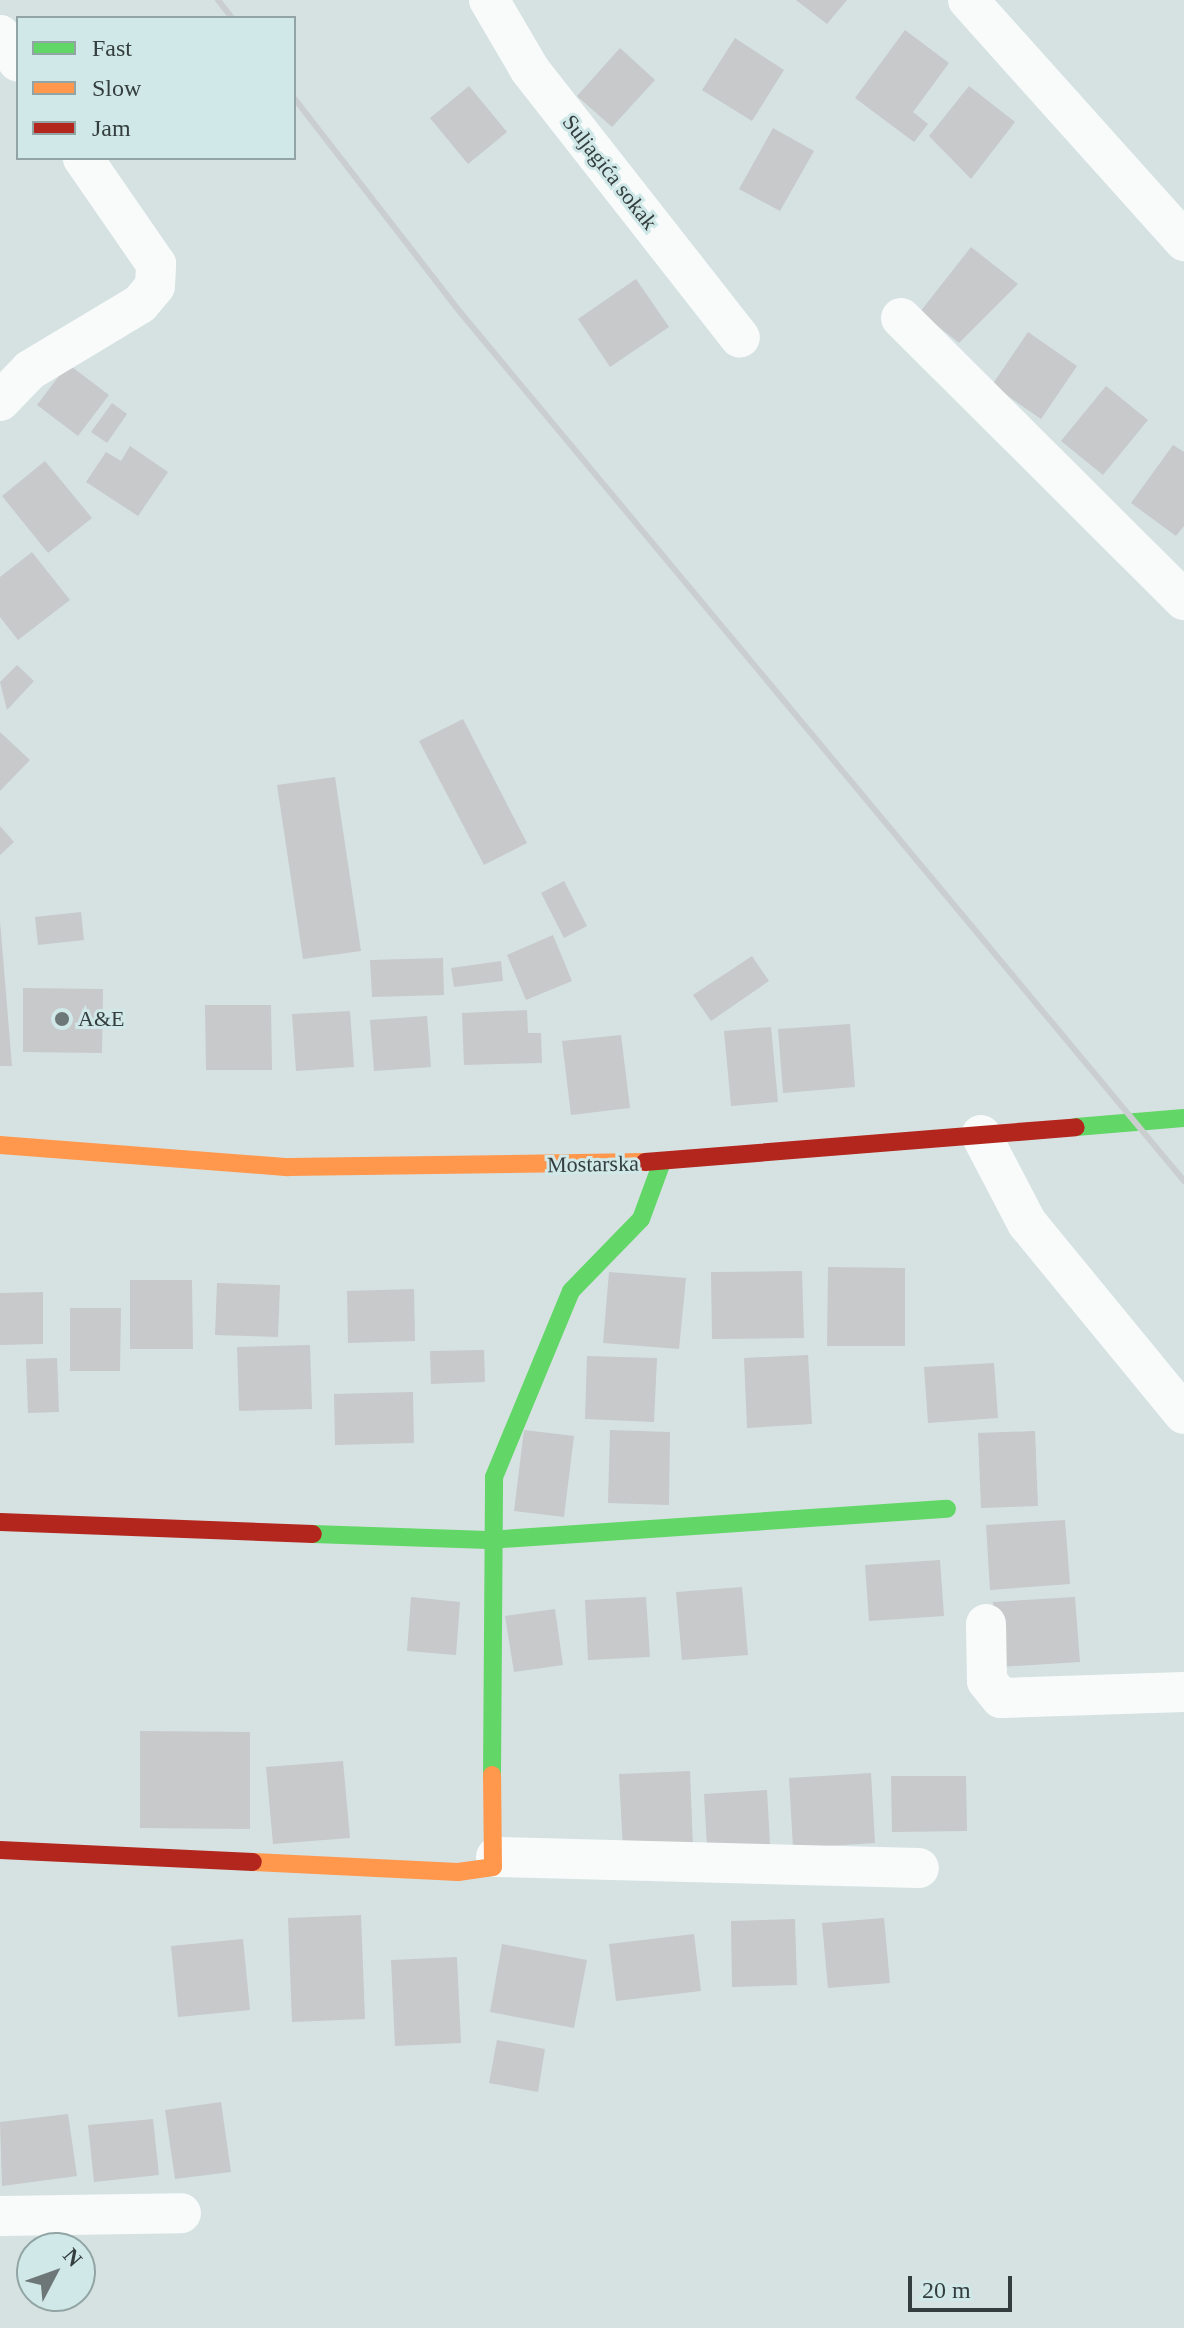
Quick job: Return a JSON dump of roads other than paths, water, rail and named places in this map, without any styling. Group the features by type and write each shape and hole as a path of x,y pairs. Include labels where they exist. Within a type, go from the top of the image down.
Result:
{"street":[{"name":"Suljagića sokak","path":"489,0 530,70 740,338"},
{"path":"968,0 1184,241"},
{"path":"0,35 16,59"},
{"path":"0,401 30,370 140,304 155,286 156,264 84,160"},
{"path":"901,318 1184,600"},
{"name":"Mostarska","path":"0,1145 288,1167 662,1162 1184,1118"},
{"path":"981,1135 1027,1223 1184,1414"},
{"path":"0,1850 458,1872 493,1867 496,1857 488,1540 494,1477 571,1291 641,1219 662,1162"},
{"path":"0,1522 488,1540 947,1509"},
{"path":"986,1624 987,1681 1001,1698 1184,1692"},
{"path":"496,1857 919,1868"},
{"path":"0,2216 181,2213"}],"railway":[{"path":"218,0 230,16"},
{"path":"296,101 460,312 1184,1181"}],"place":[{"name":"A&E","path":"62,1019"}]}
